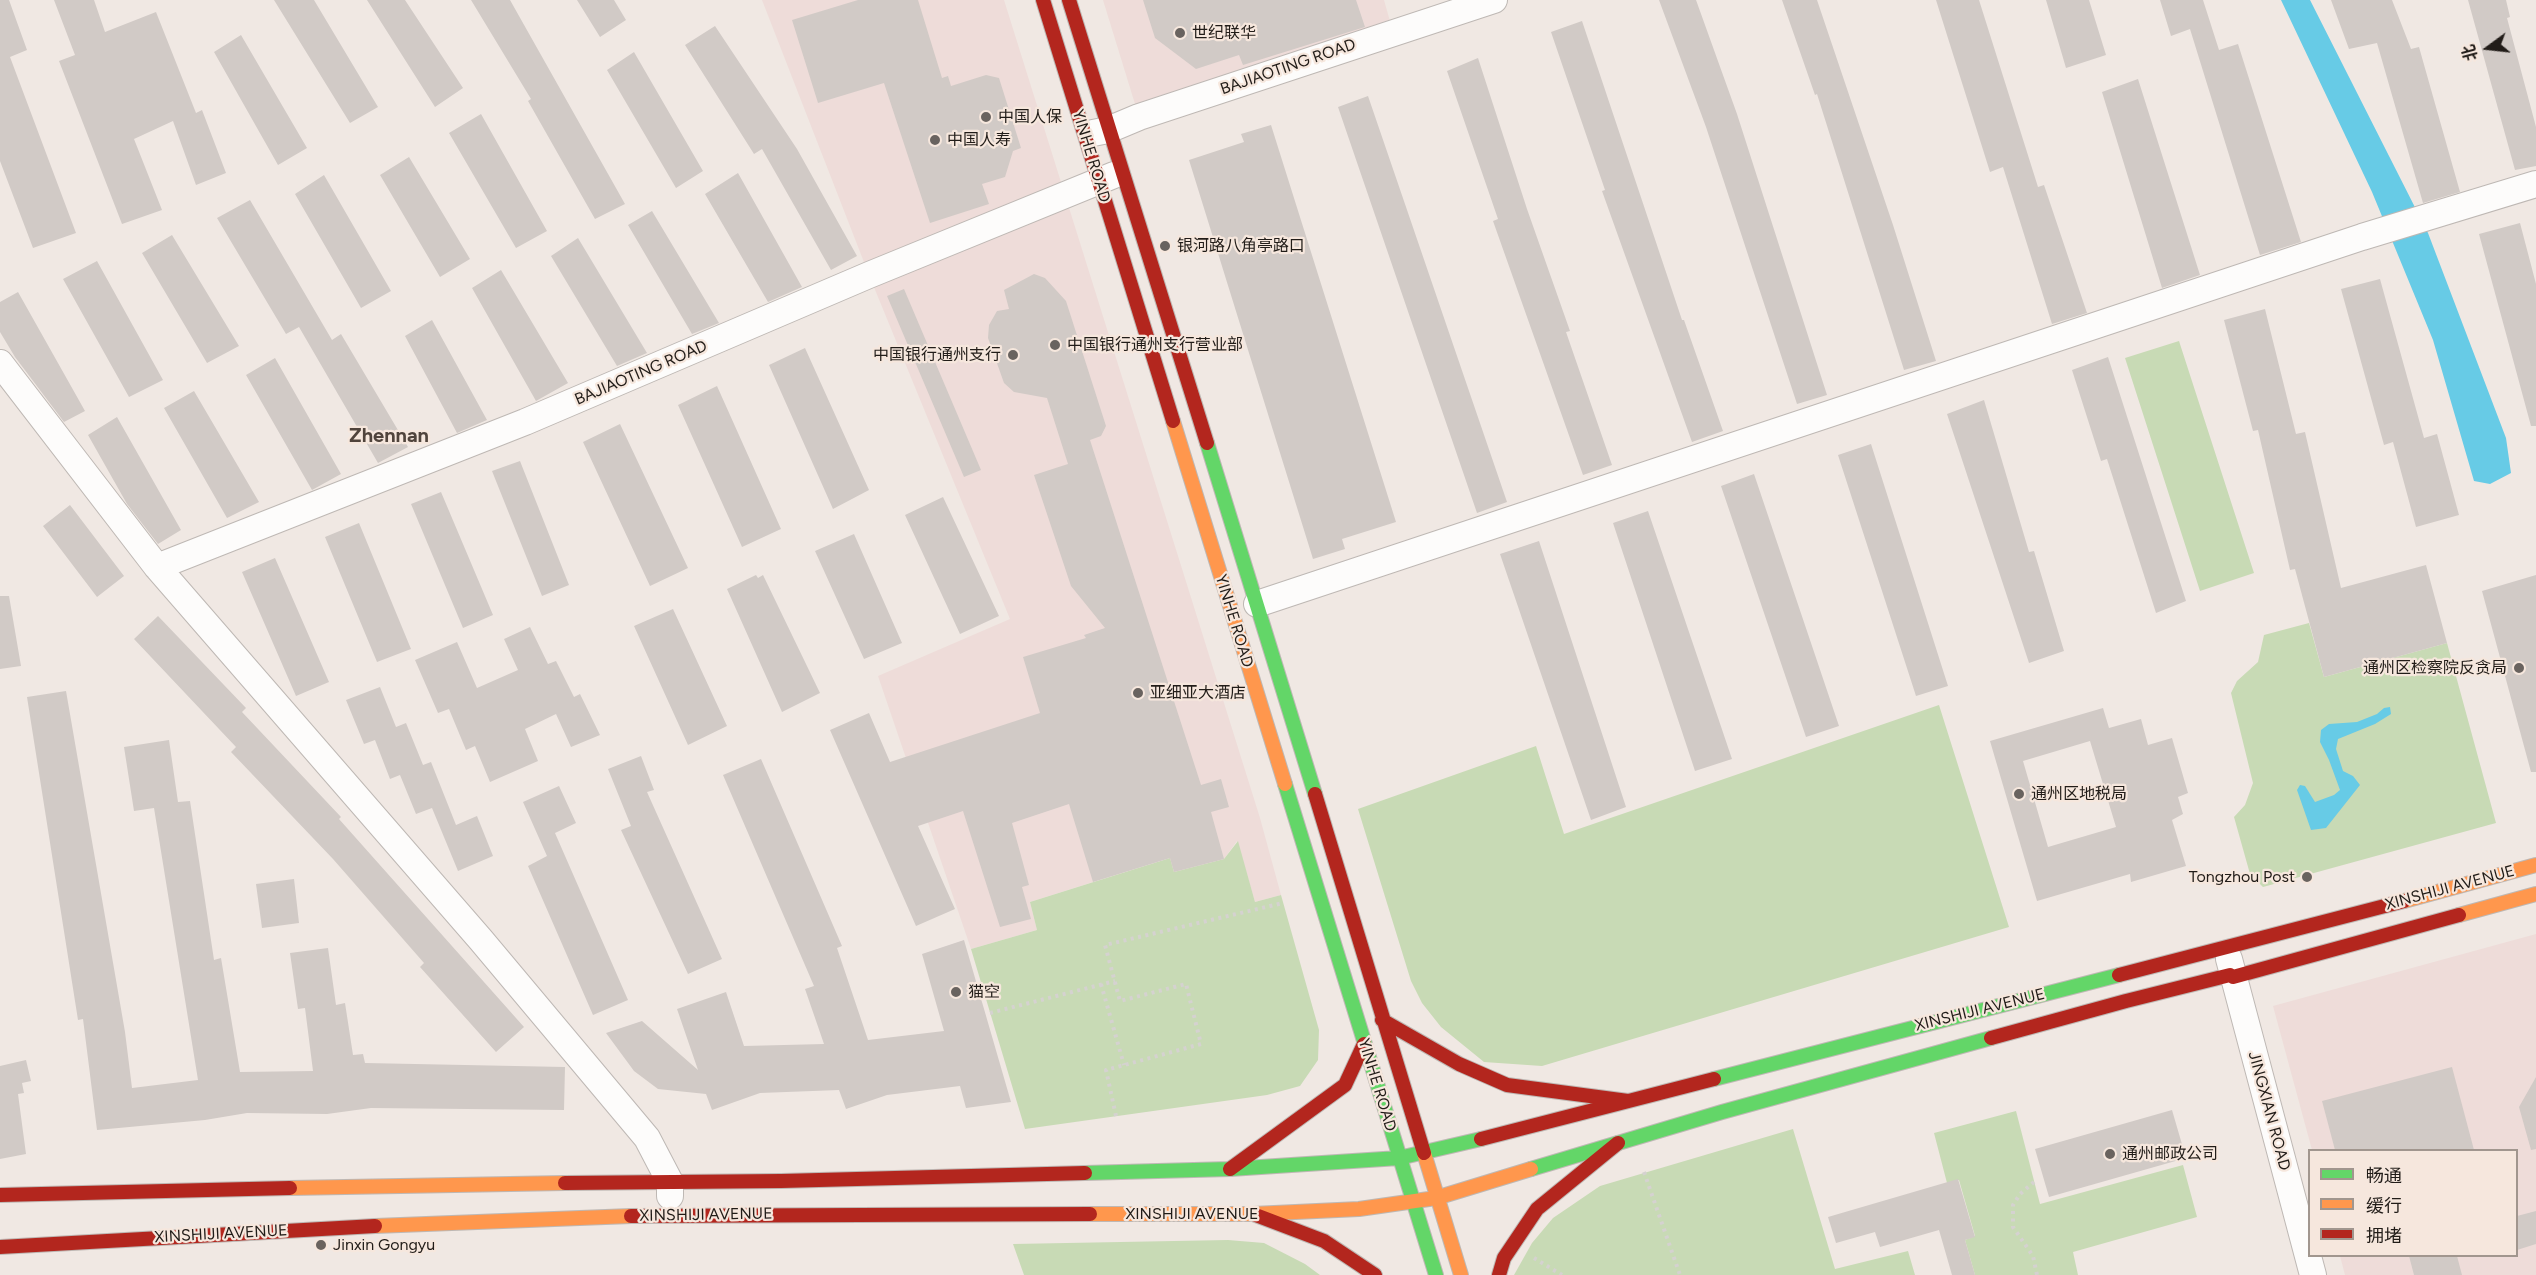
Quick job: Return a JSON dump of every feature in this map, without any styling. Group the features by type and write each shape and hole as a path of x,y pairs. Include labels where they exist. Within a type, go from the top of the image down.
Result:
{"main road":[{"name":"YINHE ROAD","path":"1043,0 1096,133 1122,172 1257,604 1461,1275"},
{"name":"YINHE ROAD","path":"1069,0 1096,133 1098,181 1436,1275"},
{"name":"XINSHIJI AVENUE","path":"0,1195 427,1184 670,1182 1230,1169 1400,1158 1423,1154 2536,866"},
{"name":"XINSHIJI AVENUE","path":"0,1247 333,1228 671,1215 1253,1214 1359,1209 1436,1198 1722,1112 2126,1001 2230,975 2233,977 2536,894"},
{"path":"1382,1020 1459,1064 1507,1085 1628,1101"},
{"path":"1230,1169 1345,1085 1364,1044"},
{"path":"1499,1275 1504,1258 1537,1209 1618,1143"},
{"path":"1253,1214 1324,1241 1375,1275"}],"street":[{"name":"BAJIAOTING ROAD","path":"1096,133 1484,1"},
{"name":"BAJIAOTING ROAD","path":"157,567 525,422 869,275 1122,172"},
{"path":"1257,604 2362,237 2536,184"},
{"path":"0,363 157,567 481,940 647,1138 670,1182 671,1215"},
{"name":"JINGXIAN ROAD","path":"2225,947 2308,1256"},
{"name":"JINGXIAN ROAD","path":"2308,1257 2313,1275"}],"path":[{"path":"1116,1116 1106,1070 1201,1044 1186,984 1120,1001 1105,945 1283,903"},
{"path":"990,1013 1115,981"},
{"path":"1101,984 1124,1065"},
{"path":"1644,1172 1680,1275"},
{"path":"2034,1182 2020,1194 2013,1205 2013,1227 2033,1256 2037,1275"},
{"path":"1526,1253 1563,1275"}],"shaded area":[{"path":"762,0 1004,0 1260,818 1281,895 1255,902 1237,841 1224,859 1174,872 1169,858 1030,902 1037,930 971,949 878,676 1010,619 869,275"},
{"path":"1103,0 1384,0 1393,32 1139,117"},
{"path":"2536,934 2536,1275 2345,1275 2340,1257 2518,1257 2518,1149 2312,1149 2273,1006"}],"green space":[{"path":"2179,341 2254,573 2200,591 2125,358"},
{"path":"2309,623 2324,677 2447,643 2496,823 2263,887 2250,874 2234,817 2245,805 2253,783 2231,693 2237,681 2258,662 2264,635"},
{"path":"1939,705 2009,927 1542,1066 1484,1062 1441,1027 1422,1003 1411,981 1358,809 1536,746 1564,834"},
{"path":"1238,841 1255,902 1281,895 1319,1030 1318,1060 1300,1086 1267,1095 1025,1129 971,949 1037,930 1030,902 1170,858 1174,872 1224,859"},
{"path":"2016,1111 2040,1204 2183,1165 2197,1217 2073,1252 2078,1275 1975,1275 1965,1240 1975,1236 1959,1180 1947,1183 1934,1133"},
{"path":"1793,1129 1835,1269 1908,1251 1915,1275 1514,1275 1532,1243 1553,1218 1600,1186"},
{"path":"1228,1240 1264,1243 1305,1264 1320,1275 1024,1275 1013,1244"}],"water":[{"path":"2281,0 2310,0 2428,233 2506,438 2511,473 2490,484 2474,481 2433,340 2372,192"},
{"path":"2390,707 2391,714 2375,724 2338,739 2336,749 2343,771 2353,776 2360,785 2326,828 2311,830 2297,790 2300,785 2305,786 2315,802 2334,795 2340,790 2320,742 2321,730 2329,724 2357,722"}],"building":[{"path":"0,0 9,0 27,50 10,57 76,233 33,248 0,161"},
{"path":"54,0 94,0 105,32 156,12 196,113 202,110 226,173 196,185 173,121 134,139 162,210 122,224 59,61 75,55"},
{"path":"274,0 314,0 378,107 350,123"},
{"path":"367,0 405,0 463,88 435,107"},
{"path":"471,0 510,0 625,204 595,219 528,101 531,99"},
{"path":"577,0 614,0 626,20 600,37"},
{"path":"858,0 918,0 942,78 948,76 951,86 986,75 999,78 1021,148 1013,151 1005,177 982,184 989,204 930,223 884,83 818,103 792,20"},
{"path":"1143,0 1356,0 1365,27 1243,65 1239,55 1196,69 1155,38"},
{"path":"1659,0 1696,0 1737,114 1827,395 1797,404 1706,127"},
{"path":"1782,0 1817,0 1936,361 1904,370 1817,94 1815,95"},
{"path":"1936,0 1979,0 2038,187 2044,185 2087,313 2052,324 2003,167 1990,172"},
{"path":"2046,0 2089,0 2106,55 2066,68"},
{"path":"2160,0 2203,0 2219,50 2238,44 2301,242 2260,255 2190,29 2171,36"},
{"path":"2331,0 2392,0 2411,49 2419,47 2460,192 2423,203 2377,43 2349,49"},
{"path":"2468,0 2506,0 2510,17 2507,18 2536,127 2536,166 2515,170"},
{"path":"1582,21 1682,320 1684,320 1723,431 1692,442 1602,191 1605,190 1551,32"},
{"path":"715,26 797,149 857,256 831,270 762,149 754,154 685,45"},
{"path":"241,35 307,148 278,165 214,52"},
{"path":"634,52 703,171 676,188 607,70"},
{"path":"1478,58 1570,331 1566,332 1612,465 1583,475 1493,221 1498,219 1447,71"},
{"path":"2138,79 2200,275 2162,288 2102,92"},
{"path":"1368,96 1507,502 1477,513 1338,107"},
{"path":"481,114 547,231 516,248 449,133"},
{"path":"1271,125 1396,522 1342,539 1345,549 1313,559 1189,160 1244,142 1241,134"},
{"path":"409,157 470,259 440,277 380,175"},
{"path":"738,173 802,287 768,302 705,194"},
{"path":"324,175 391,291 361,308 295,194"},
{"path":"250,200 332,340 341,334 408,447 378,463 299,327 286,334 217,218"},
{"path":"652,211 719,323 692,334 628,225"},
{"path":"2520,223 2536,284 2536,426 2531,426 2479,234"},
{"path":"172,235 239,346 207,363 142,253"},
{"path":"578,238 647,353 617,366 551,256"},
{"path":"97,261 163,380 129,397 63,279"},
{"path":"501,270 568,383 536,401 472,288"},
{"path":"1034,274 1045,278 1066,301 1106,426 1101,436 1090,440 1201,785 1221,779 1229,807 1211,812 1224,859 1174,872 1170,858 1093,882 1069,804 1012,823 1029,885 1022,887 1031,919 1000,927 963,811 918,826 955,909 916,926 830,730 869,713 890,762 1040,713 1023,657 1086,638 1084,635 1105,628 1071,586 1034,475 1068,464 1047,398 1014,392 1004,383 988,338 989,325 997,311 1009,309 1004,290"},
{"path":"2380,279 2424,438 2437,434 2459,515 2416,527 2393,442 2384,445 2341,289"},
{"path":"904,289 981,470 964,477 887,296"},
{"path":"18,292 85,411 64,422 15,357 0,332 0,302"},
{"path":"2265,309 2296,434 2305,432 2341,588 2426,565 2447,643 2324,677 2295,569 2290,570 2258,430 2253,431 2224,320"},
{"path":"432,320 487,420 457,433 405,336"},
{"path":"805,348 869,490 833,509 769,365"},
{"path":"2108,357 2186,601 2156,613 2107,459 2101,461 2072,370"},
{"path":"275,358 341,474 312,490 246,375"},
{"path":"717,386 781,529 742,547 678,405"},
{"path":"194,391 259,502 227,518 164,408"},
{"path":"1984,400 2029,552 2034,551 2064,651 2029,663 1947,414"},
{"path":"117,417 181,530 158,544 127,504 88,435"},
{"path":"620,424 688,568 650,586 583,442"},
{"path":"1871,444 1948,686 1916,696 1838,455"},
{"path":"520,461 569,585 542,596 492,471"},
{"path":"1754,474 1839,726 1806,737 1721,486"},
{"path":"441,492 493,615 463,628 411,504"},
{"path":"943,497 999,616 960,634 905,515"},
{"path":"70,505 124,576 97,597 43,526"},
{"path":"1648,511 1732,759 1695,771 1613,523"},
{"path":"359,523 411,649 377,662 325,537"},
{"path":"854,534 902,643 864,659 815,551"},
{"path":"1539,541 1626,807 1591,820 1500,554"},
{"path":"275,558 329,682 296,696 242,572"},
{"path":"756,575 758,578 763,575 820,693 782,712 727,589"},
{"name":"通州区检察院反贪局","path":"2536,575 2536,772 2531,772 2482,591"},
{"path":"0,596 9,596 21,666 0,669"},
{"path":"673,609 727,726 688,745 634,626"},
{"path":"158,616 246,708 242,712 341,817 339,819 524,1027 496,1052 420,967 424,963 333,859 231,752 236,747 134,639"},
{"path":"530,627 548,664 556,661 574,697 580,694 600,735 571,747 556,714 525,729 538,761 490,782 475,746 466,750 449,709 438,713 415,660 457,642 477,688 518,670 504,639"},
{"path":"380,687 396,727 406,723 423,765 431,762 456,825 477,816 493,856 458,871 432,808 416,814 400,775 390,779 375,740 364,744 346,700"},
{"path":"66,691 125,1032 132,1088 198,1080 154,808 134,811 124,747 169,740 178,802 190,801 214,960 221,958 240,1072 313,1071 305,1008 298,1009 290,953 328,948 336,1005 345,1003 353,1055 363,1054 365,1063 565,1067 564,1110 371,1108 327,1114 247,1113 205,1120 97,1130 83,1019 78,1020 27,697"},
{"path":"2103,708 2109,728 2141,719 2148,745 2172,738 2188,793 2178,797 2183,814 2172,820 2186,866 2131,882 2130,874 2037,901 1990,741","holes":["2090,741 2116,827 2048,847 2023,761"]},
{"path":"641,756 654,790 647,792 722,959 688,974 621,830 631,826 608,769"},
{"path":"761,759 842,946 837,948 868,1040 944,1031 922,954 964,940 1011,1102 966,1108 960,1086 887,1095 846,1109 839,1090 760,1093 712,1110 706,1094 658,1089 634,1071 606,1033 642,1021 698,1070 677,1009 726,992 744,1046 824,1044 805,989 814,986 723,775"},
{"path":"559,786 576,823 555,833 628,1000 593,1015 528,866 547,856 523,802"},
{"path":"294,879 299,923 262,928 256,884"},
{"path":"26,1060 31,1081 22,1083 24,1093 18,1094 26,1154 0,1159 0,1066"},
{"path":"2452,1067 2474,1149 2335,1149 2322,1101"},
{"path":"2536,1077 2536,1149 2531,1150 2519,1107"},
{"name":"通州邮政公司","path":"2172,1110 2186,1158 2049,1197 2035,1149"},
{"path":"1958,1179 1975,1237 1965,1240 1975,1275 1952,1275 1939,1230 1880,1247 1875,1232 1836,1243 1828,1217"},
{"path":"2536,1211 2536,1244 2518,1250 2518,1216"},
{"path":"2409,1257 2457,1257 2462,1275 2414,1275"}],"traffic: fast":[{"path":"1207,443 1315,794"},
{"path":"1285,784 1436,1275"},
{"path":"1714,1079 2119,975"},
{"path":"1531,1169 1722,1112 1991,1038"},
{"path":"1085,1173 1230,1169 1399,1158 1481,1139"}],"traffic: slow":[{"path":"1173,421 1285,784"},
{"path":"2404,901 2536,865"},
{"path":"2459,915 2536,894"},
{"path":"1424,1153 1461,1275"},
{"path":"1090,1214 1253,1214 1359,1209 1436,1198 1531,1169"},
{"path":"290,1188 565,1183"},
{"path":"375,1226 631,1216"}],"traffic: jam":[{"path":"1043,0 1173,421"},
{"path":"1069,0 1207,443"},
{"path":"1315,794 1424,1153"},
{"path":"2119,975 2404,901"},
{"path":"1991,1038 2126,1001 2230,975 2233,977 2459,915"},
{"path":"1382,1020 1459,1064 1507,1085 1628,1101"},
{"path":"1230,1169 1345,1085 1364,1044"},
{"path":"1481,1139 1714,1079"},
{"path":"1499,1275 1504,1258 1537,1209 1618,1143"},
{"path":"565,1183 781,1181 1085,1173"},
{"path":"0,1195 290,1188"},
{"path":"631,1216 1090,1214"},
{"path":"1253,1214 1324,1241 1375,1275"},
{"path":"0,1247 375,1226"}],"place":[{"name":"世纪联华","path":"1180,33"},
{"name":"中国人保","path":"986,117"},
{"name":"中国人寿","path":"935,140"},
{"name":"银河路八角亭路口","path":"1165,246"},
{"name":"中国银行通州支行营业部","path":"1055,345"},
{"name":"中国银行通州支行","path":"1013,355"},
{"name":"通州区检察院反贪局","path":"2519,668"},
{"name":"亚细亚大酒店","path":"1138,693"},
{"name":"通州区地税局","path":"2019,794"},
{"name":"Tongzhou Post","path":"2307,877"},
{"name":"猫空","path":"956,992"},
{"name":"通州邮政公司","path":"2110,1154"},
{"name":"Jinxin Gongyu","path":"321,1245"}],"district":[{"name":"Zhennan","path":"389,436"}]}
